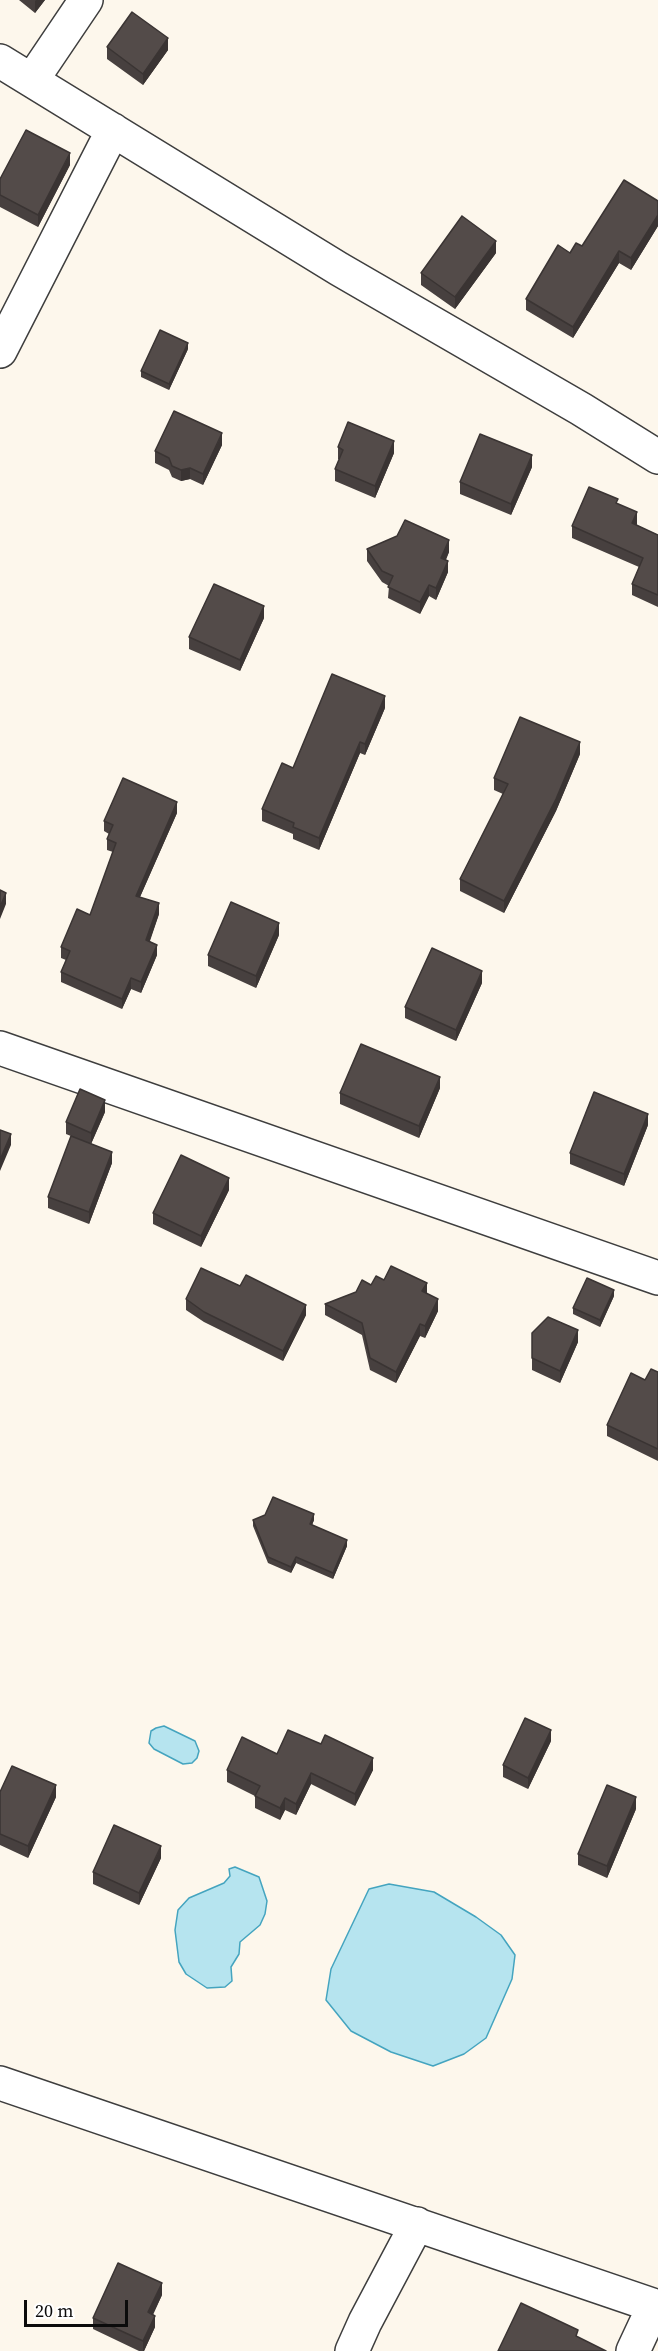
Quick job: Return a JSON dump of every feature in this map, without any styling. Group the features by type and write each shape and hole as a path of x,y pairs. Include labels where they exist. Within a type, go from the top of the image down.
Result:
{"street":[{"path":"32,80 86,0"},
{"path":"0,61 339,269 658,457"},
{"path":"0,351 112,130"},
{"path":"0,1048 658,1278"},
{"path":"0,2083 656,2306 633,2351"},
{"path":"352,2351 417,2224"}],"water":[{"path":"164,1726 195,1741 199,1751 192,1763 183,1764 154,1749 149,1743 151,1731"},
{"path":"235,1867 259,1877 267,1901 265,1914 260,1925 240,1942 239,1954 231,1967 232,1981 225,1987 207,1988 186,1974 179,1962 175,1930 178,1910 189,1898 224,1883 230,1876 229,1869"},
{"path":"389,1884 434,1892 501,1935 515,1955 512,1979 486,2038 464,2054 433,2066 391,2052 351,2031 326,2000 331,1969 369,1889"}],"building":[{"path":"132,12 168,38 143,74 107,47"},
{"path":"26,130 70,153 38,215 0,195 0,179"},
{"path":"624,180 658,201 658,215 631,258 619,251 573,327 526,299 558,245 570,253 576,243 582,246"},
{"path":"462,216 496,241 455,297 421,273"},
{"path":"160,330 188,343 169,384 141,371"},
{"path":"174,411 222,433 203,474 190,468 181,470 172,466 169,458 155,451"},
{"path":"348,422 394,441 375,486 335,469 343,450 338,447"},
{"path":"480,434 532,455 511,504 460,482"},
{"path":"589,487 618,499 616,503 637,512 632,523 658,535 658,595 632,584 643,558 572,526"},
{"path":"405,520 449,540 441,558 448,561 436,588 429,585 420,602 388,587 393,576 382,571 367,549 397,536"},
{"path":"214,584 264,606 240,660 189,637"},
{"path":"332,674 385,696 365,744 360,742 319,838 293,827 294,823 262,809 282,763 293,768"},
{"path":"520,717 580,742 556,799 504,901 460,879 508,784 494,778"},
{"path":"123,778 177,802 136,896 159,903 146,940 157,945 141,982 131,978 122,999 61,972 70,951 61,947 77,909 90,915 116,843 107,839 113,825 104,821"},
{"path":"0,890 6,893 0,907"},
{"path":"231,902 279,923 256,976 208,955"},
{"path":"432,948 482,971 456,1030 405,1007"},
{"path":"361,1044 440,1077 419,1126 340,1093"},
{"path":"80,1089 105,1100 91,1133 66,1122"},
{"path":"594,1092 648,1114 624,1174 570,1153"},
{"path":"0,1130 11,1134 0,1160"},
{"path":"71,1136 112,1152 89,1212 48,1197"},
{"path":"181,1155 229,1178 201,1236 153,1213"},
{"path":"391,1266 427,1283 422,1291 438,1299 425,1326 420,1324 396,1372 370,1358 362,1323 325,1304 356,1292 362,1280 371,1285 376,1276 384,1280"},
{"path":"201,1268 240,1286 246,1275 306,1305 283,1351 204,1312 186,1299"},
{"path":"587,1278 614,1290 600,1320 573,1308"},
{"path":"548,1317 578,1330 560,1371 532,1358 532,1333"},
{"path":"651,1369 658,1372 658,1449 607,1425 631,1373 645,1380"},
{"path":"273,1497 314,1514 310,1524 347,1540 333,1573 296,1557 291,1567 268,1557 253,1520 265,1515"},
{"path":"525,1718 551,1730 528,1778 503,1765"},
{"path":"288,1730 321,1744 325,1735 373,1758 355,1794 311,1773 296,1804 285,1798 280,1808 255,1796 260,1786 227,1770 242,1737 277,1754"},
{"path":"12,1766 56,1785 28,1846 0,1834 0,1792"},
{"path":"607,1785 636,1797 607,1866 578,1854"},
{"path":"114,1825 161,1846 139,1893 93,1872"},
{"path":"118,2263 162,2283 148,2312 155,2316 143,2341 93,2318"},
{"path":"521,2303 578,2330 576,2336 606,2351 498,2351"}]}
